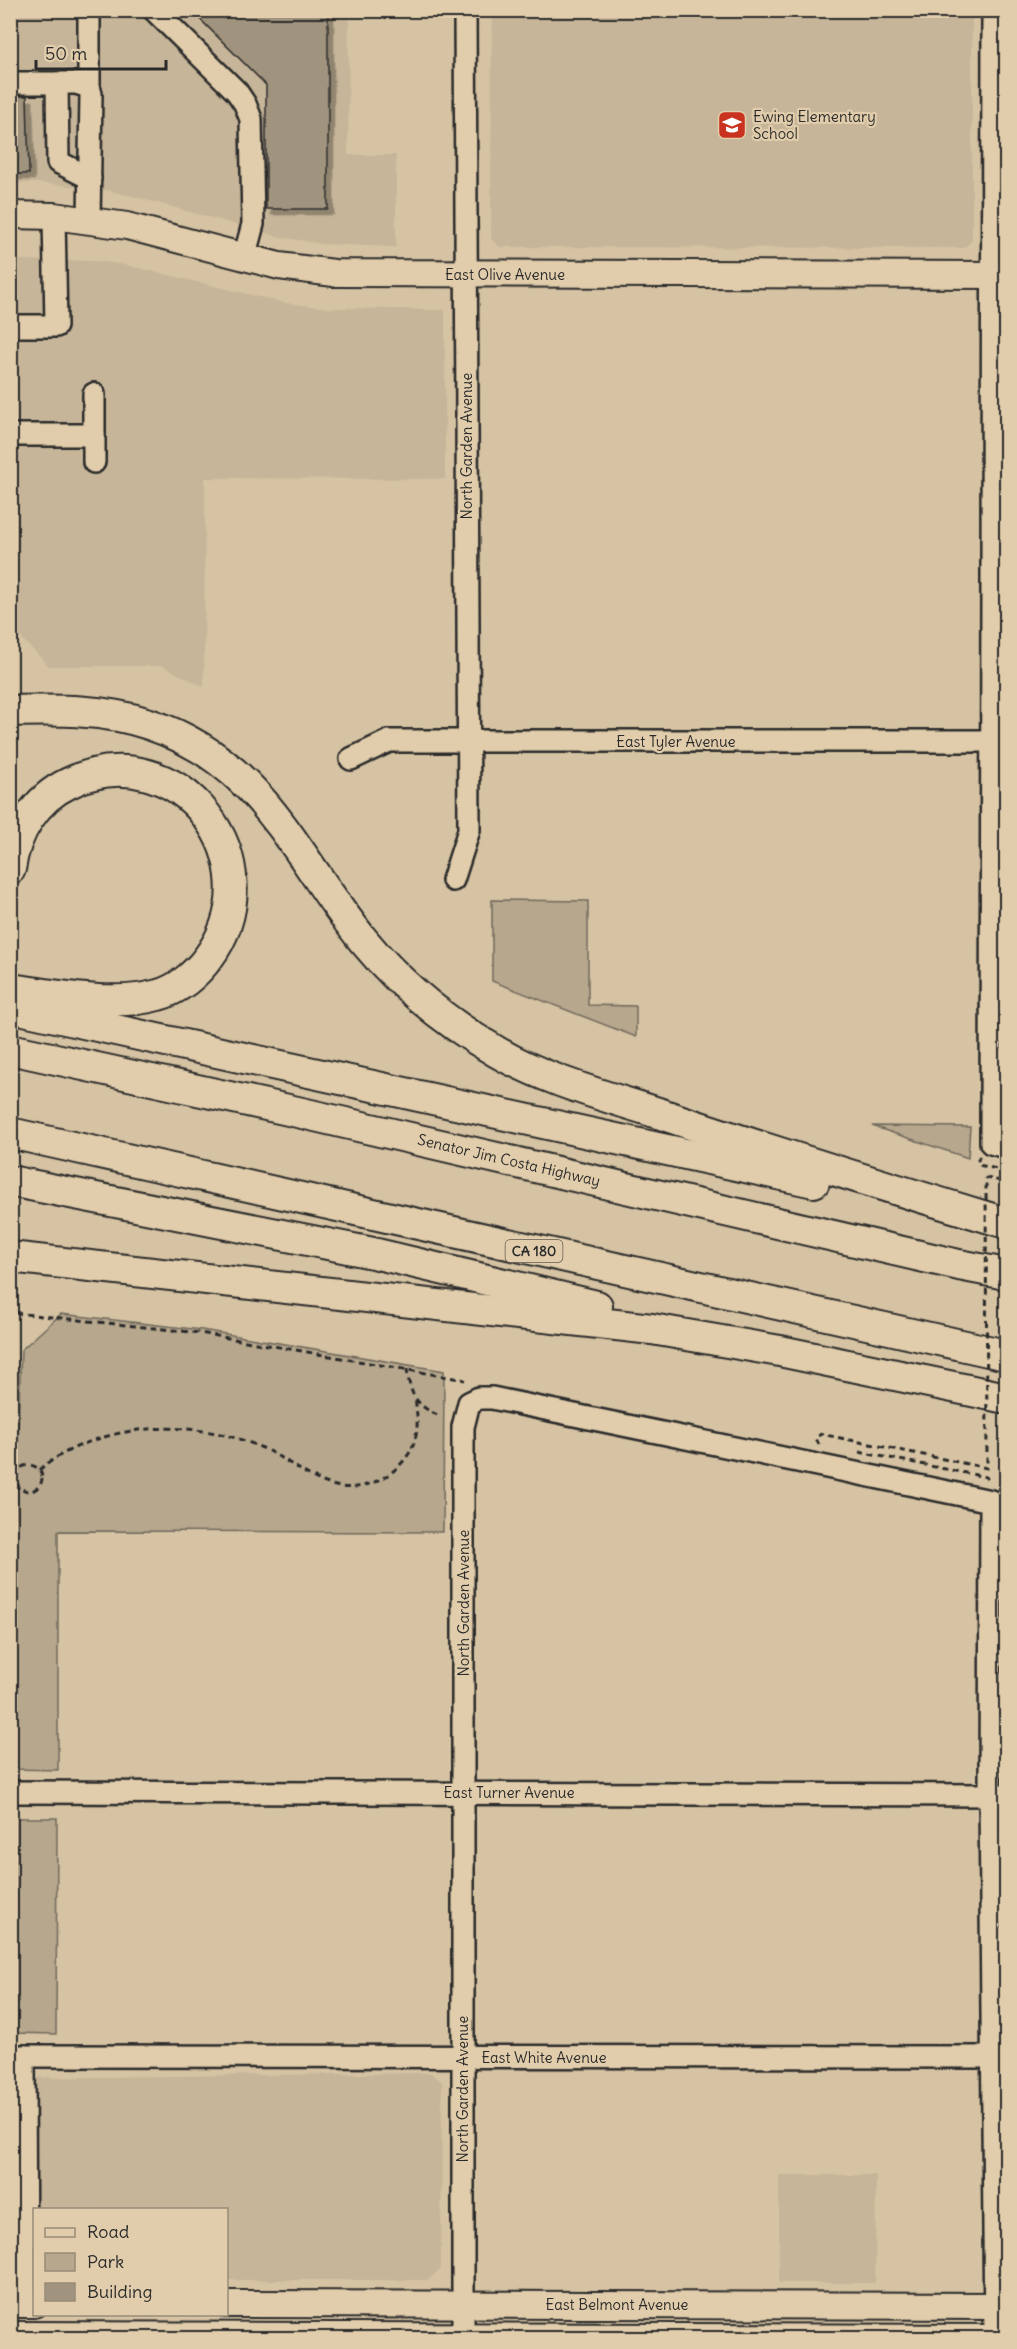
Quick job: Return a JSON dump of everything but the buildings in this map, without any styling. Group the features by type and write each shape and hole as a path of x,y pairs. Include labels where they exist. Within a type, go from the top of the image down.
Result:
{"highway":[{"path":"10,711 90,711 129,718 179,736 208,753 255,791 278,819 362,938 393,972 455,1026 500,1054 567,1083 688,1124 1006,1225"},
{"path":"10,869 15,847 23,828 52,792 83,776 117,770 152,776 168,783 198,805 210,818 221,837 231,868 231,906 227,921 218,942 203,966 188,979 158,995 68,1007 10,1007"},
{"path":"10,989 68,1007 791,1176 912,1207 1006,1225"},
{"name":"Senator Jim Costa Highway","path":"10,1049 302,1113 1006,1274"},
{"name":"CA 180","path":"10,1133 1006,1355"},
{"path":"10,1181 373,1253 780,1351 1006,1398"},
{"path":"10,1257 652,1329 780,1351"}],"main road":[{"name":"East Olive Avenue","path":"10,214 89,220 162,234 279,266 334,273 999,275"},
{"name":"East Belmont Avenue","path":"228,2304 1001,2306"},
{"path":"10,2335 1006,2338"}],"street":[{"path":"89,10 89,87 91,94 89,220"},
{"path":"154,10 237,92 251,119 253,224 244,258"},
{"name":"North Garden Avenue","path":"453,880 469,830 465,10"},
{"path":"993,10 999,275 999,1145"},
{"path":"10,83 76,83 89,87"},
{"path":"57,83 58,162 90,178"},
{"path":"10,326 56,326 54,216"},
{"path":"94,394 94,462"},
{"path":"10,435 94,435"},
{"name":"East Tyler Avenue","path":"351,759 389,741 998,741"},
{"name":"North Garden Avenue","path":"463,2338 463,1427 469,1403 479,1398 492,1398 991,1501 998,1795"},
{"name":"East Turner Avenue","path":"10,1792 998,1795"},
{"path":"995,2338 1001,2306 998,1795"},
{"path":"17,2056 17,2158 23,2304"},
{"name":"East White Avenue","path":"17,2056 999,2057"}],"path":[{"path":"819,1444 816,1438 821,1434 987,1468 986,1178 1006,1182"},
{"path":"15,1313 200,1333 465,1380"},
{"path":"407,1369 409,1382 418,1404 440,1416"},
{"path":"39,1470 66,1453 111,1436 176,1428 219,1432 236,1437 279,1456 327,1484 341,1487 366,1486 389,1474 410,1452 417,1425 415,1398"},
{"path":"33,1466 39,1470 42,1478 36,1489 28,1491 19,1486 16,1477 22,1467 33,1466"},
{"path":"10,1496 19,1486"}],"shaded area":[{"path":"10,11 349,11 348,155 396,155 396,247 323,244 280,237 106,190 41,183 11,183"},
{"name":"Ewing Elementary School","path":"492,11 972,11 972,240 964,248 500,247 491,239"},
{"path":"14,260 98,261 126,265 285,303 329,308 445,310 445,479 205,478 204,687 163,666 49,666 11,628 10,263"},
{"path":"431,2073 442,2082 441,2269 428,2280 228,2280 228,2208 33,2208 33,2273 11,2273 10,2078"},
{"path":"779,2175 876,2175 875,2283 779,2283"}],"green space":[{"path":"492,900 588,901 588,1005 636,1006 636,1037 492,981"},
{"path":"872,1126 970,1127 968,1158"},
{"path":"61,1314 202,1330 444,1371 443,1532 58,1531 58,1770 11,1769 10,1539 15,1518 21,1350"},
{"path":"11,1818 57,1818 56,2034 11,2033"}],"place":[{"name":"Ewing Elementary School","path":"732,125"}]}
